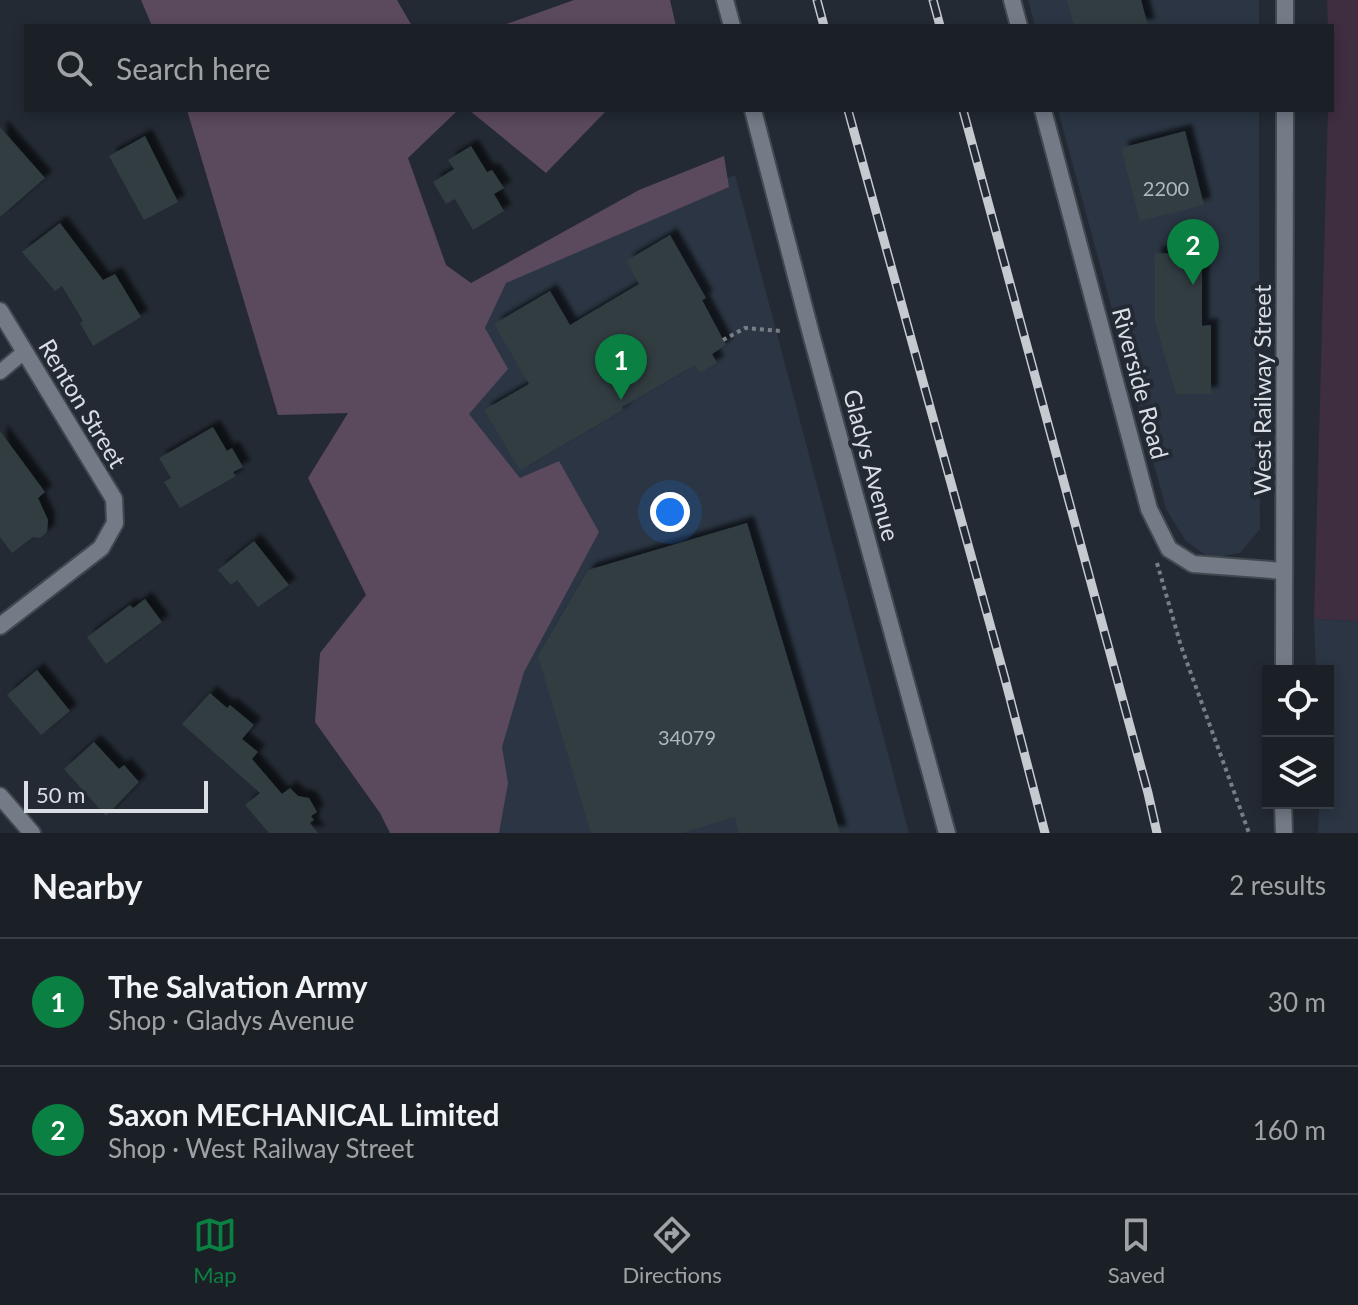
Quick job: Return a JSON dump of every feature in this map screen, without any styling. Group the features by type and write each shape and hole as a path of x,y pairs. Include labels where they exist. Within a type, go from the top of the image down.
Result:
{"street":[{"path":"725,0 731,24"},
{"path":"1012,0 1018,24"},
{"path":"1285,0 1285,24"},
{"name":"Gladys Avenue","path":"754,112 947,833"},
{"name":"Riverside Road","path":"1044,112 1149,509 1169,549 1193,564 1284,571"},
{"name":"West Railway Street","path":"1284,665 1285,112"},
{"name":"Renton Street","path":"0,311 114,499 115,523 101,548 0,626"},
{"path":"0,796 32,833"},
{"path":"1283,809 1284,833"}],"lane":[{"path":"0,372 24,352"}],"path":[{"path":"723,340 745,328 781,331"},
{"path":"1156,556 1181,646 1249,833"}],"shaded area":[{"path":"141,0 397,0 411,24 151,24"},
{"path":"574,0 670,0 676,24 507,24"},
{"path":"1028,0 1259,0 1259,24 1034,24"},
{"path":"1327,0 1358,0 1358,621 1314,619 1328,112 1334,112 1334,24 1328,24"},
{"path":"188,112 456,112 408,158 446,265 471,283 639,190 724,156 729,187 506,283 485,328 508,369 469,414 520,478 559,461 599,532 524,672 502,747 508,783 499,833 390,833 380,813 315,722 320,653 366,595 308,478 348,413 278,415"},
{"path":"471,112 605,112 546,173"},
{"path":"1059,112 1259,112 1260,529 1240,553 1210,558 1186,541 1166,509"},
{"path":"735,175 909,833 425,833 405,397 483,282"},
{"path":"1314,619 1358,621 1358,833 1318,833 1319,809 1334,809 1334,665 1316,665"}],"building":[{"path":"1067,0 1141,0 1147,24 1073,24"},
{"path":"0,127 45,178 0,217"},
{"path":"1185,131 1204,205 1140,221 1121,148"},
{"path":"145,136 178,202 144,220 109,156"},
{"path":"471,146 487,172 492,170 504,188 494,194 504,211 473,230 455,199 446,204 433,182 454,169 448,160"},
{"path":"60,223 103,280 115,274 141,317 93,346 80,323 83,321 62,286 55,291 22,252"},
{"path":"670,235 706,298 702,300 726,345 712,354 717,363 700,373 695,365 520,470 484,410 529,384 494,324 550,291 570,325 639,284 626,261"},
{"path":"1155,253 1202,254 1202,326 1211,325 1211,394 1176,394 1155,322"},
{"path":"213,427 227,451 232,448 243,467 233,472 236,476 180,508 164,482 171,478 159,458"},
{"path":"0,431 45,492 38,498 48,520 47,532 40,538 33,537 12,553 0,537"},
{"path":"747,523 840,833 739,833 735,817 682,833 591,833 538,656 588,570"},
{"path":"254,541 289,585 258,607 237,580 231,585 218,570"},
{"path":"145,599 162,622 106,664 87,637 130,605 133,608"},
{"path":"37,670 70,711 41,735 7,695"},
{"path":"210,693 254,725 242,739 258,752 252,759 282,794 290,788 298,796 309,798 317,812 311,816 314,820 310,823 318,833 269,833 245,805 260,793 182,724"},
{"path":"94,742 119,769 124,765 139,782 106,816 64,769"}],"railway":[{"path":"817,0 823,24"},
{"path":"933,0 939,24"},
{"path":"849,112 1045,833"},
{"path":"964,112 1157,833"}],"place":[{"name":"Saxon MECHANICAL Limited","path":"1193,285"},
{"name":"The Salvation Army","path":"621,400"}]}
